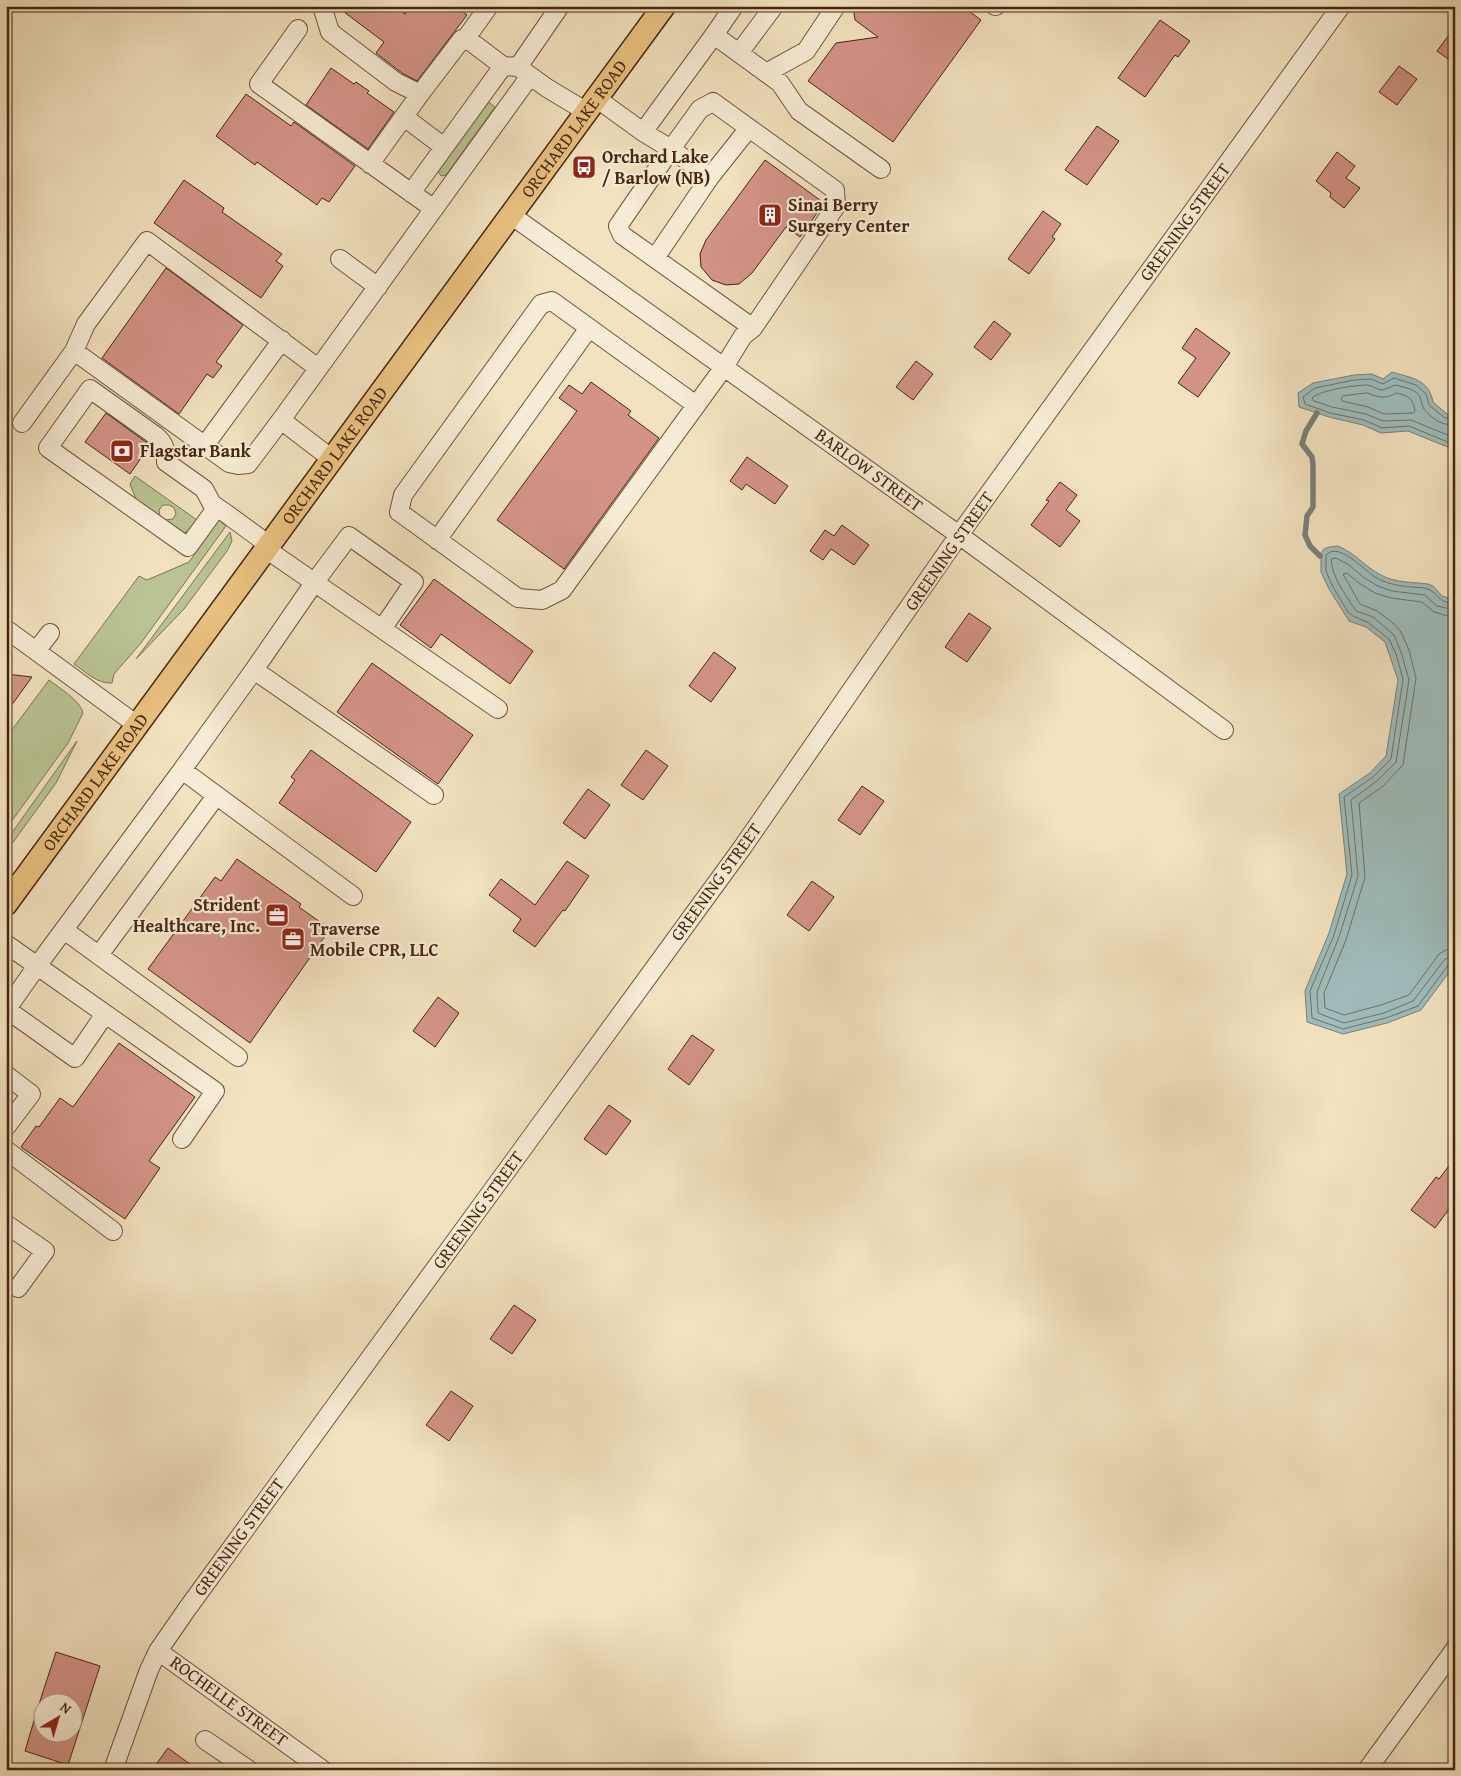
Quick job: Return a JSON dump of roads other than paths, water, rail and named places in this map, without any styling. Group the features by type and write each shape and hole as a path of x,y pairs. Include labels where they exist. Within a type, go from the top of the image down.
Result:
{"main road":[{"name":"ORCHARD LAKE ROAD","path":"6,904 664,6"}],"street":[{"path":"322,6 330,32 396,82 420,94"},
{"path":"370,164 420,94 462,39 466,38 489,6"},
{"path":"74,351 229,463 238,465 248,464 434,209 517,70 560,6"},
{"path":"643,132 734,6"},
{"path":"739,53 774,6"},
{"path":"766,73 806,51 836,6"},
{"name":"GREENING STREET","path":"113,1770 149,1670 158,1651 742,848 960,535 1341,6"},
{"path":"298,29 259,84 434,209"},
{"path":"714,35 780,83 799,111 881,169"},
{"path":"466,38 547,88 591,105 643,132 710,177"},
{"path":"411,193 444,147 517,70"},
{"path":"696,405 552,301 541,304 403,495 399,512 518,598 542,600 562,590 724,367 743,336 753,328 836,206 835,190 713,102 700,110 618,226 622,235 753,328"},
{"path":"404,117 444,147"},
{"path":"655,258 710,177 749,128"},
{"name":"BARLOW STREET","path":"511,215 960,535 1224,730"},
{"path":"22,423 74,351 86,324 147,241 318,368"},
{"path":"340,259 378,287"},
{"path":"438,540 589,328"},
{"path":"205,445 282,340"},
{"path":"217,507 188,548 48,448 90,389 163,442 166,448 166,462 204,489 212,504 217,507 314,583 498,709"},
{"path":"281,420 332,459"},
{"path":"105,1014 75,1058 6,1009 182,770 349,536 414,582 382,630"},
{"path":"6,629 137,726"},
{"path":"36,652 50,633"},
{"path":"254,670 434,795"},
{"path":"182,770 353,896"},
{"path":"99,955 216,796"},
{"path":"64,930 238,1056"},
{"path":"6,944 215,1091 182,1139"},
{"path":"6,1075 32,1094 6,1127"},
{"path":"6,1150 113,1231"},
{"path":"6,1224 44,1251 18,1288"},
{"path":"1367,1770 1455,1649"},
{"name":"ROCHELLE STREET","path":"158,1651 323,1770"},
{"path":"205,1740 249,1770"}],"water":[{"path":"1392,372 1412,378 1423,384 1428,388 1433,402 1447,414 1455,413 1455,450 1408,431 1381,433 1363,425 1329,417 1299,407 1298,393 1313,383 1354,375 1372,374 1383,379"},
{"path":"1338,546 1350,552 1375,572 1386,578 1428,584 1433,586 1442,596 1455,600 1455,967 1453,967 1421,1010 1387,1023 1343,1034 1307,1022 1305,991 1329,933 1347,874 1339,794 1370,773 1386,756 1398,680 1385,642 1366,627 1349,621 1321,572 1321,553 1324,549"}],"waterway":[{"path":"1317,413 1306,431 1302,444 1312,457 1313,465 1313,507 1307,516 1305,535 1310,546 1320,556"}],"place":[{"name":"Orchard Lake / Barlow (NB)","path":"584,167"},
{"name":"Sinai Berry Surgery Center","path":"770,215"},
{"name":"Flagstar Bank","path":"122,451"},
{"name":"Strident Healthcare, Inc.","path":"277,915"},
{"name":"Traverse Mobile CPR, LLC","path":"293,939"}]}
